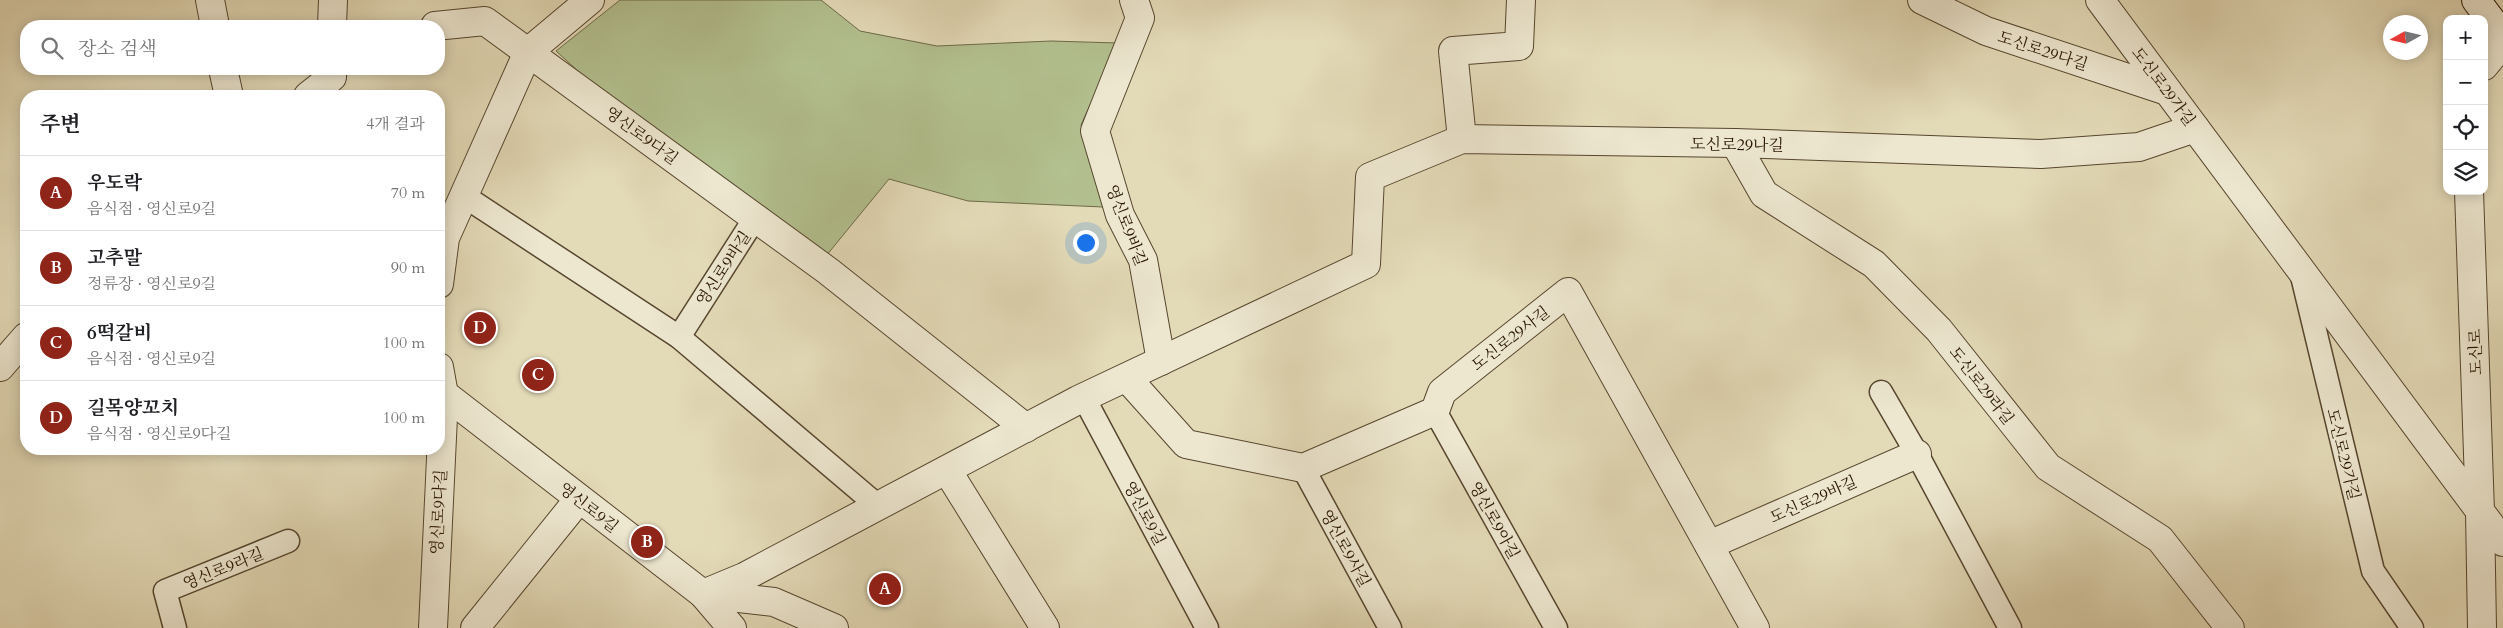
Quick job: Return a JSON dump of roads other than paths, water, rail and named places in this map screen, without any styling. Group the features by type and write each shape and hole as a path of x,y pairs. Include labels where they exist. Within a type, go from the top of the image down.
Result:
{"street":[{"path":"210,0 214,20"},
{"path":"332,20 333,0"},
{"name":"영신로9바길","path":"1134,0 1140,18 1095,131 1120,214 1143,260 1161,361"},
{"path":"1462,139 1452,50 1519,46 1521,0"},
{"name":"도신로29다길","path":"1922,0 1986,31 2167,90"},
{"path":"2476,0 2503,36"},
{"path":"445,238 528,52 583,2"},
{"name":"도신로29가길","path":"2110,4 2167,90 2503,542"},
{"name":"영신로9다길","path":"445,25 485,21 755,218"},
{"path":"2488,61 2503,43"},
{"path":"224,75 228,90"},
{"path":"315,90 332,75"},
{"name":"도신로29나길","path":"1161,361 1366,264 1370,177 1462,139 1735,143 2041,154 2139,147 2195,128"},
{"name":"도신로29라길","path":"1735,143 1764,194 1874,264 1939,330 2048,467 2160,540 2230,628"},
{"name":"도신로","path":"2469,195 2480,512"},
{"name":"영신로9바길","path":"755,218 828,271 1026,428"},
{"name":"도신로29사길","path":"1435,411 1442,392 1568,292 1755,628"},
{"path":"0,367 20,344"},
{"path":"703,594 744,577 1026,428 1161,361"},
{"path":"1127,378 1186,444 1302,468 1435,411"},
{"name":"영신로9길","path":"445,396 703,594 732,628"},
{"name":"도신로29바길","path":"1709,545 1917,454"},
{"name":"영신로9다길","path":"433,628 439,455"},
{"path":"947,470 1045,628"},
{"path":"475,628 579,499"},
{"path":"2480,512 2482,628"},
{"path":"703,594 774,602 834,628"}],"lane":[{"path":"464,196 679,337 878,506"},
{"name":"영신로9바길","path":"679,337 755,218"},
{"name":"도신로29가길","path":"2300,269 2372,571 2412,628"},
{"path":"1881,392 1917,454 2010,628"},
{"name":"영신로9길","path":"1084,398 1207,628"},
{"name":"영신로9아길","path":"1435,411 1556,628"},
{"name":"영신로9사길","path":"1302,468 1390,628"},
{"name":"영신로9라길","path":"175,628 165,591 288,541"}],"place":[{"name":"길목양꼬치","path":"480,328"},
{"name":"6떡갈비","path":"538,375"},
{"name":"고추말","path":"647,542"},
{"name":"우도락","path":"885,589"}]}
